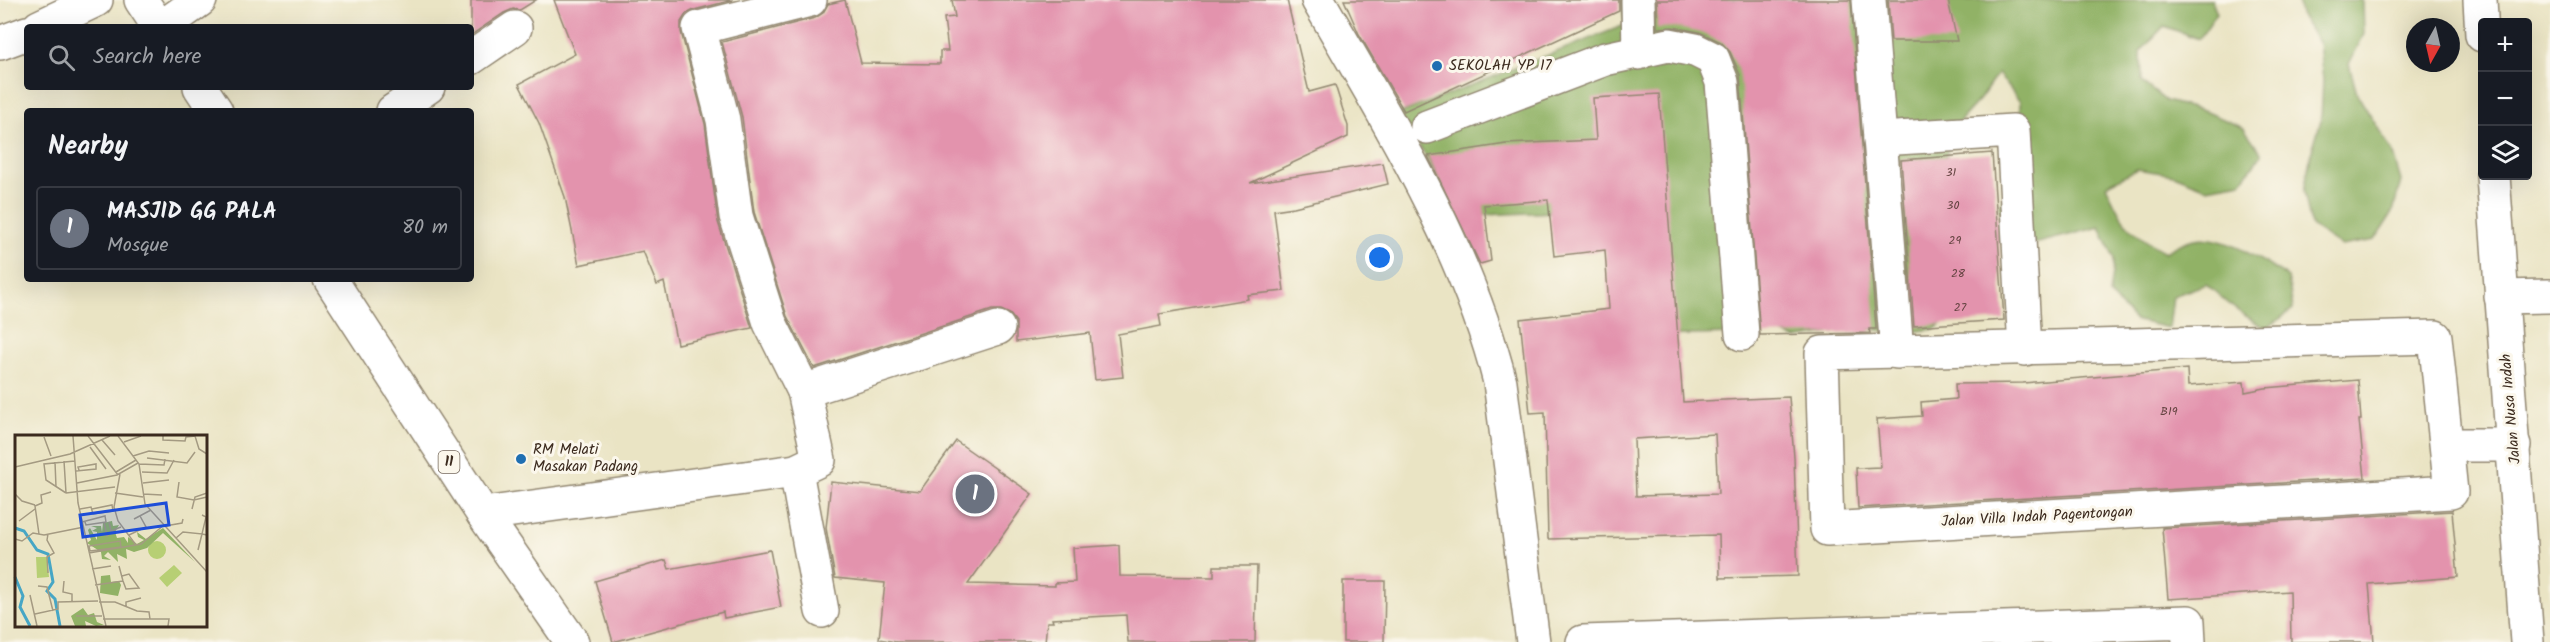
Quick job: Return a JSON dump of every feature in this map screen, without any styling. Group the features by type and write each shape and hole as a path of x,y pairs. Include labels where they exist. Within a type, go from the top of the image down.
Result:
{"street":[{"path":"45,24 96,0"},
{"path":"141,0 158,24"},
{"path":"164,24 200,0"},
{"path":"483,514 796,471 819,460 804,390 770,323 736,216 723,120 699,28 733,9 810,0"},
{"path":"1318,0 1420,178 1490,343 1500,382 1533,642"},
{"path":"1638,0 1639,52"},
{"path":"1869,0 1897,352"},
{"path":"2480,0 2481,18"},
{"path":"474,56 515,28"},
{"path":"0,43 24,34"},
{"path":"1427,127 1605,59 1670,45 1695,50 1713,58 1722,82 1742,334"},
{"path":"202,90 214,108"},
{"path":"397,108 424,90"},
{"path":"1880,139 2013,131 2025,349"},
{"name":"Jalan Nusa Indah","path":"2493,180 2527,642"},
{"name":"11","path":"332,282 483,514 572,642"},
{"path":"2501,297 2550,296"},
{"path":"804,390 998,328"},
{"name":"Jalan Villa Indah Pagentongan","path":"2435,337 2451,492 1827,529 1822,353 1897,352 2435,337"},
{"path":"2447,445 2514,445"},
{"path":"796,471 822,611"},
{"path":"1582,642 2188,622 2189,642"}],"green space":[{"path":"1621,0 2212,0 2217,13 2199,39 2164,26 2141,51 2142,82 2166,101 2207,112 2244,128 2262,154 2241,182 2207,188 2174,175 2137,169 2106,185 2122,217 2142,238 2165,252 2187,241 2206,238 2219,240 2244,251 2288,278 2293,309 2266,329 2235,309 2206,284 2173,296 2169,328 2134,320 2109,294 2114,259 2100,227 2034,244 1999,241 2000,205 2018,176 2020,102 1998,73 1980,99 1959,122 1939,184 1960,308 1935,329 1899,333 1863,328 1795,339 1782,333 1646,336 1631,209 1457,216 1426,157 1398,114 1625,25"},
{"path":"2298,0 2362,0 2363,3 2364,34 2349,64 2357,94 2392,151 2401,181 2393,212 2375,240 2341,246 2311,226 2304,191 2311,154 2321,120 2323,80 2319,44 2300,14"}],"building":[{"path":"471,0 536,0 520,10 513,9 504,13 474,33 474,24 471,24"},
{"path":"554,0 733,0 686,14 681,22 681,32 705,124 718,222 752,328 677,344 664,282 657,285 643,251 579,265 565,197 539,123 519,84 575,54"},
{"path":"845,0 861,63 940,64 940,51 948,51 944,18 955,17 952,0 1287,0 1309,92 1335,85 1348,126 1348,137 1250,183 1383,163 1388,184 1274,210 1284,291 1247,295 1248,299 1159,314 1161,326 1118,334 1123,377 1095,380 1090,333 1016,342 1016,322 1010,314 1001,310 992,310 814,368 787,316 754,212 742,117 722,42 815,18 823,13 828,4"},
{"name":"SEKOLAH YP 17","path":"1344,0 1619,0 1619,11 1404,111 1359,34"},
{"path":"1657,0 1851,0 1876,329 1869,329 1870,333 1760,335 1740,75 1730,52 1721,42 1699,32 1673,27 1657,28"},
{"path":"1888,0 1948,0 1957,41 1891,41"},
{"path":"1659,94 1683,402 1789,397 1794,457 1798,576 1720,578 1719,535 1548,539 1545,412 1530,413 1520,319 1609,309 1605,250 1554,256 1548,200 1484,205 1491,261 1480,264 1428,156 1506,144 1596,140 1593,98","holes":["1715,434 1718,494 1636,496 1634,439"]},
{"path":"1992,153 2004,320 1914,326 1901,160"},
{"path":"2187,369 2188,386 2244,382 2245,392 2265,388 2358,380 2361,420 2359,420 2365,478 1858,508 1856,468 1881,467 1877,419 1922,416 1921,402 1956,399 1955,384 2023,383"},
{"path":"956,441 1032,494 968,584 1055,586 1055,583 1075,582 1073,548 1119,545 1120,576 1214,577 1214,566 1257,566 1255,642 1128,642 1126,615 1052,619 1053,622 1047,622 1045,642 896,642 879,639 885,583 835,578 826,528 831,482 920,491"},
{"path":"2452,511 2458,577 2369,584 2374,642 2291,642 2290,591 2168,599 2162,528"},
{"path":"770,550 781,607 724,618 723,612 613,642 595,581 666,560 669,569"},
{"path":"1343,581 1385,581 1384,642 1343,642"}],"place":[{"name":"SEKOLAH YP 17","path":"1437,66"},
{"name":"RM Melati Masakan Padang","path":"521,459"},
{"name":"MASJID GG PALA","path":"975,494"}]}
